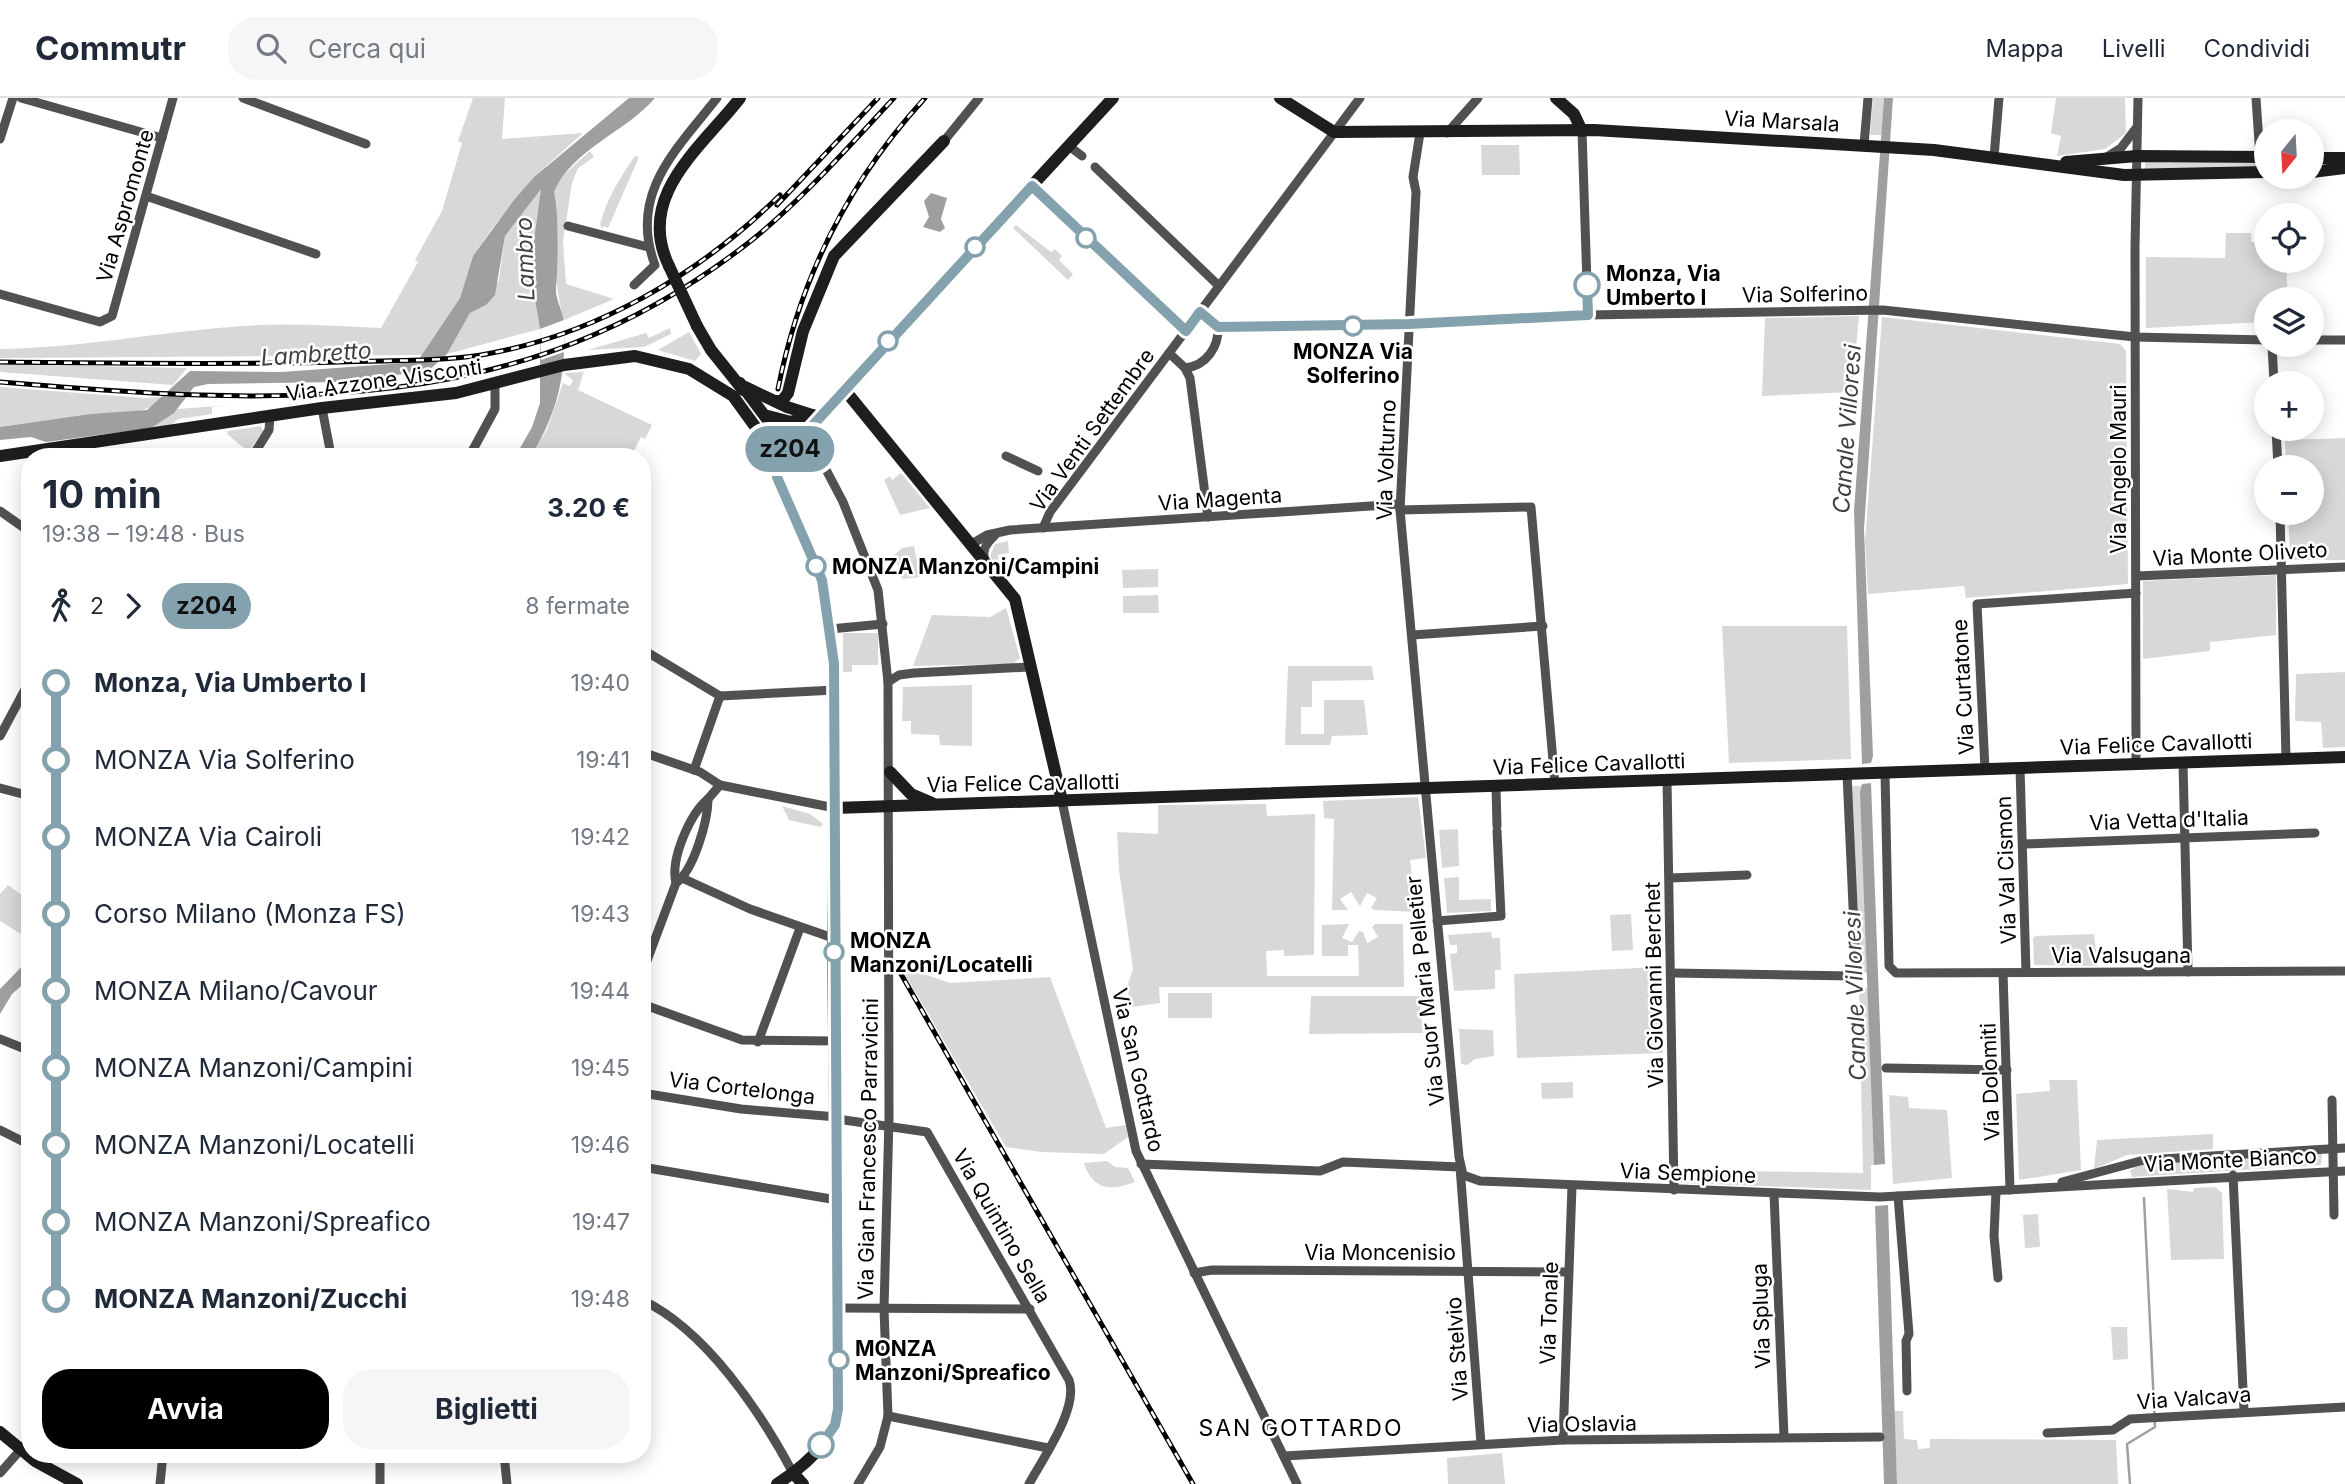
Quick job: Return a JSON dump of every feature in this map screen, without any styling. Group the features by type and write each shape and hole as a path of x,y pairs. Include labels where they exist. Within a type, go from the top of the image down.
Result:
{"street":[{"path":"0,139 12,98"},
{"path":"21,98 162,138"},
{"name":"Via Aspromonte","path":"0,294 100,322 112,316 173,98"},
{"path":"243,98 366,144"},
{"path":"634,285 655,265 648,247 647,209 655,183 717,98"},
{"path":"740,98 682,166 666,193 659,224 660,243 697,326 718,360 740,383 760,415 772,477 781,487"},
{"path":"775,401 782,401 788,393 803,331 830,263 842,245 944,141 979,98"},
{"path":"760,415 782,422 812,416 844,389 1113,98"},
{"path":"1280,98 1334,132"},
{"path":"1185,368 1197,365 1209,355 1217,341 1218,327 1200,312 1360,98"},
{"path":"1447,133 1478,98"},
{"path":"1556,98 1574,114 1581,131 1588,315"},
{"path":"1556,98 1562,112 1559,131"},
{"path":"1864,145 1868,98"},
{"path":"1994,158 1999,98"},
{"name":"Via Angelo Mauri","path":"2136,764 2135,337 2138,98"},
{"path":"2256,98 2258,119"},
{"path":"2103,159 2131,138 2139,122"},
{"name":"Via Marsala","path":"1334,132 1581,131 1864,145 2137,175 2254,172"},
{"name":"Via Volturno","path":"1420,133 1413,177 1416,192 1400,507 1423,789"},
{"path":"1069,146 1082,156"},
{"name":"Via Marsala","path":"2038,163 2137,156 2254,157"},
{"path":"2324,158 2345,158"},
{"path":"1095,167 1219,286"},
{"path":"2324,171 2345,168"},
{"path":"1032,186 1186,331"},
{"path":"146,196 316,254"},
{"path":"568,226 648,247"},
{"name":"Via Solferino","path":"1218,327 1409,324 1588,315 1874,310 2135,337 2254,340"},
{"name":"Via Venti Settembre","path":"1043,528 1050,512 1200,312"},
{"path":"2324,340 2345,340"},
{"path":"1169,353 1185,368 1191,381 1208,517"},
{"name":"Via Azzone Visconti","path":"55,448 322,408 447,394 564,365 612,358 647,357 689,369 760,415"},
{"path":"740,383 747,401 776,431 776,471 822,580 830,629 835,690 833,937 837,1118 837,1416 826,1440 793,1474 777,1484"},
{"path":"740,383 812,416"},
{"path":"474,448 495,409 495,384"},
{"path":"844,389 1013,595 1062,801"},
{"path":"733,396 747,401"},
{"path":"322,408 330,448"},
{"path":"776,471 780,461 807,438 812,416"},
{"path":"257,448 268,430 270,417"},
{"path":"765,443 778,449 807,438"},
{"name":"Via Gian Francesco Parravicini","path":"807,438 843,502 878,590 888,682 889,1127 884,1309 888,1416 880,1447 858,1484"},
{"name":"Via Azzone Visconti","path":"0,456 21,453"},
{"path":"1006,456 1038,471"},
{"name":"Via Magenta","path":"970,545 987,535 1043,528 1400,507 1531,507 1543,626"},
{"path":"0,511 21,525"},
{"path":"2281,525 2286,758"},
{"path":"985,562 983,554 995,535"},
{"name":"Via Monte Oliveto","path":"2136,576 2345,567"},
{"name":"Via Curtatone","path":"1985,769 1977,604 2136,593"},
{"path":"830,629 883,624"},
{"path":"1412,635 1543,626 1555,784"},
{"path":"651,655 720,696 835,690"},
{"path":"888,682 899,675 914,673 1028,667"},
{"path":"0,736 2,724 21,694"},
{"path":"694,770 720,696"},
{"path":"651,755 694,770 720,785 835,808"},
{"name":"Via Felice Cavallotti","path":"835,808 2345,757"},
{"path":"2183,763 2188,972"},
{"name":"Via Val Cismon","path":"2020,768 2026,972"},
{"path":"890,772 911,794 936,805"},
{"name":"Via Valsugana","path":"1885,773 1889,966 1896,973 2345,971"},
{"path":"1672,973 1853,976 1856,972 1847,774"},
{"name":"Via Giovanni Berchet","path":"1667,780 1674,1190"},
{"path":"720,785 695,810 674,873 679,880 800,928 833,937"},
{"path":"1437,921 1501,916 1496,787"},
{"path":"0,788 21,794"},
{"name":"Via Suor Maria Pelletier","path":"1423,789 1460,1167"},
{"path":"651,951 708,815 708,799"},
{"name":"Via San Gottardo","path":"1062,801 1141,1164 1297,1484"},
{"name":"Via Vetta d'Italia","path":"2024,844 2315,833"},
{"path":"1670,878 1747,875"},
{"path":"758,1042 800,928"},
{"name":"Via Dolomiti","path":"2003,973 2010,1190"},
{"path":"651,1007 743,1040 835,1041"},
{"path":"0,1039 21,1047"},
{"path":"1886,1068 2007,1070"},
{"name":"Via Cortelonga","path":"651,1094 741,1109 837,1118 889,1127"},
{"name":"Via Monte Bianco","path":"2332,1100 2334,1215"},
{"name":"Via Quintino Sella","path":"889,1127 927,1132 1030,1310 1073,1392 1069,1408 1029,1484"},
{"path":"0,1130 21,1140"},
{"name":"Via Monte Bianco","path":"2040,1188 2133,1161 2345,1148"},
{"name":"Via Monte Bianco","path":"2129,1183 2124,1171 2133,1161"},
{"path":"1141,1164 1320,1171 1343,1162 1460,1167"},
{"name":"Via Sempione","path":"1460,1167 1466,1177 1476,1181 1774,1194 1898,1196"},
{"name":"Via Stelvio","path":"1460,1167 1482,1444"},
{"path":"651,1169 837,1200"},
{"name":"Via Monte Bianco","path":"1898,1196 2233,1175 2345,1171"},
{"path":"2233,1175 2244,1411"},
{"name":"Via Tonale","path":"1563,1440 1572,1186"},
{"path":"1996,1191 1994,1236 1998,1278"},
{"name":"Via Spluga","path":"1774,1194 1784,1436"},
{"path":"1898,1196 1909,1334 1906,1341 1906,1391"},
{"name":"Via Moncenisio","path":"1194,1273 1212,1269 1470,1269 1567,1272"},
{"path":"651,1305 670,1315 701,1344 740,1393 793,1474 803,1484"},
{"path":"838,1308 1030,1310"},
{"name":"Via Valcava","path":"2047,1433 2113,1430 2130,1419 2345,1407"},
{"path":"888,1416 1048,1448"},
{"path":"0,1432 21,1442"},
{"name":"Via Oslavia","path":"1284,1456 1563,1440 1880,1437"},
{"path":"0,1473 21,1449"},
{"path":"39,1463 77,1484"},
{"path":"160,1484 162,1463"},
{"path":"380,1463 380,1484"},
{"path":"505,1463 507,1484"}],"shaded area":[{"path":"473,98 505,98 502,139 583,133 534,177 492,229 473,256 460,298 422,355 0,358 0,349 58,346 230,327 286,325 381,328 418,262 415,260 442,211 462,143 458,141"},
{"path":"629,98 655,98 573,164 554,192 558,253 556,292 564,320 562,377 554,408 536,448 520,448 532,427 540,403 540,329 530,270 541,189 505,236 495,295 486,305 470,313 447,354 428,371 338,382 208,384 194,387 174,413 151,428 46,442 31,437 0,440 0,427 90,414 147,410 190,371 282,372 417,362 460,298 473,256 534,177"},
{"path":"1873,98 1884,98 1882,135 1870,135"},
{"path":"1884,98 1893,98 1864,529 1873,756 1871,763 1862,764 1854,511"},
{"path":"2056,98 2125,98 2126,133 2105,149 2057,156 2061,136 2051,133"},
{"path":"1481,145 1519,145 1520,175 1482,175"},
{"path":"590,151 594,157 578,168 572,183 563,241 566,284 614,299 564,320 556,273 557,205 554,192 559,179"},
{"path":"635,156 639,157 608,228 604,226 602,229 600,224 610,197"},
{"path":"2145,161 2254,163 2254,169 2145,170"},
{"path":"542,187 530,270 540,329 447,354 470,313 486,305 499,280 505,236"},
{"path":"931,193 947,198 941,219 945,228 940,232 923,227 929,217 924,201"},
{"path":"1016,225 1051,252 1055,249 1062,256 1059,260 1073,274 1068,280 1013,228"},
{"path":"2226,233 2251,233 2251,242 2254,242 2254,273 2287,273 2287,287 2254,287 2254,323 2146,328 2146,257 2225,258"},
{"path":"1859,316 1852,392 1762,396 1765,318"},
{"path":"1882,317 2120,344 2126,351 2128,584 1966,598 1964,586 1868,594 1865,542"},
{"path":"670,328 671,334 644,347 588,350 646,333 649,338"},
{"path":"689,332 701,354 695,361 658,350"},
{"path":"0,364 187,368 173,385 0,372"},
{"path":"584,372 578,390 652,425 645,439 641,437 636,448 536,448 547,429 563,383 570,386 573,380 564,373"},
{"path":"0,387 162,397 156,405 137,412 90,414 0,427"},
{"path":"232,405 212,407 212,414 178,419 169,427 151,428 177,409"},
{"path":"261,426 263,431 251,448 244,448 227,434 228,431"},
{"path":"2345,438 2345,560 2295,560 2290,556 2289,525 2324,525 2324,455 2286,455 2285,441 2324,441 2324,439"},
{"path":"901,473 930,508 900,515 884,480 890,476 892,480"},
{"path":"1008,541 1009,553 998,555 999,564 1010,564 1011,578 999,572 990,556 995,544"},
{"path":"914,546 920,577 902,579 894,555 902,548"},
{"path":"1158,569 1158,587 1123,588 1122,570"},
{"path":"2276,575 2276,635 2210,642 2210,651 2143,659 2143,581"},
{"path":"1158,595 1159,613 1123,613 1123,596"},
{"path":"1006,608 1020,658 1013,664 913,666 932,615 990,617"},
{"path":"1722,626 1847,626 1851,759 1729,763"},
{"path":"843,633 878,633 878,665 852,665 852,672 843,672"},
{"path":"1288,666 1372,666 1374,680 1312,681 1312,707 1301,707 1301,734 1324,734 1324,700 1364,700 1368,735 1332,736 1330,745 1285,745"},
{"path":"2345,672 2345,747 2323,748 2321,722 2295,721 2296,674"},
{"path":"972,685 972,746 940,745 939,735 911,734 911,721 902,721 903,687"},
{"path":"1871,783 1885,1164 1874,1165 1860,792 1862,784"},
{"path":"1850,786 1862,786 1867,973 1860,972"},
{"path":"1418,797 1426,858 1410,860 1416,912 1374,910 1371,908 1377,898 1367,893 1360,906 1351,892 1340,899 1348,910 1332,910 1334,819 1324,818 1323,801"},
{"path":"1266,804 1267,816 1315,814 1314,955 1284,956 1284,950 1266,951 1267,976 1359,976 1358,945 1348,945 1348,956 1322,956 1322,925 1349,924 1342,938 1352,942 1359,931 1363,932 1367,943 1378,937 1372,927 1375,924 1403,924 1404,987 1159,987 1160,1003 1132,1007 1127,987 1133,969 1119,870 1117,832 1158,834 1158,805"},
{"path":"782,806 810,814 823,824 820,827 789,820"},
{"path":"1458,829 1459,866 1442,868 1439,830"},
{"path":"1459,877 1459,900 1491,899 1491,911 1447,913 1444,878"},
{"path":"8,885 21,894 21,934 0,921 0,894"},
{"path":"1631,914 1633,950 1612,951 1610,915"},
{"path":"1491,932 1492,938 1500,938 1501,970 1495,970 1495,989 1454,991 1450,954 1457,953 1457,945 1450,945 1448,935"},
{"path":"2094,934 2098,966 2034,965 2033,938 2036,936"},
{"path":"900,966 950,983 1050,977 1106,1128 1126,1125 1128,1137 1104,1154 1042,1152 1006,1147"},
{"path":"21,967 21,986 12,994 0,1014 0,989"},
{"path":"1660,967 1663,1053 1517,1058 1514,974"},
{"path":"1859,988 1868,988 1874,1165 1871,1165 1871,1190 1681,1183 1680,1170 1863,1173"},
{"path":"1168,993 1212,993 1212,1018 1168,1018"},
{"path":"1311,996 1419,996 1423,1033 1309,1034"},
{"path":"1459,1029 1493,1030 1494,1056 1475,1059 1467,1065 1461,1064"},
{"path":"2049,1080 2077,1080 2081,1170 2019,1180 2016,1094 2050,1091"},
{"path":"1573,1082 1573,1098 1542,1099 1541,1083"},
{"path":"1889,1095 1908,1097 1909,1108 1947,1110 1952,1178 1893,1184"},
{"path":"2213,1134 2213,1149 2127,1155 2094,1169 2097,1140"},
{"path":"2322,1154 2321,1165 2132,1177 2130,1171 2141,1163"},
{"path":"1107,1161 1115,1167 1128,1168 1135,1182 1118,1187 1098,1184 1092,1179 1084,1163"},
{"path":"2215,1187 2222,1193 2224,1259 2171,1260 2167,1189 2193,1192 2194,1188"},
{"path":"1888,1205 1897,1484 1884,1484 1875,1206"},
{"path":"2038,1214 2040,1247 2025,1248 2023,1215"},
{"path":"2111,1327 2127,1327 2128,1359 2113,1360"},
{"path":"1894,1411 1903,1411 1904,1439 1917,1440 1918,1449 1930,1448 1930,1439 2116,1440 2118,1484 1897,1484"},
{"path":"1502,1453 1505,1484 1448,1484 1447,1458"}],"pier":[{"path":"564,320 564,352 541,360 540,329"}],"waterway":[{"path":"2130,1484 2127,1444 2155,1427 2144,1198"}],"railway":[{"path":"777,205 878,98"},
{"path":"0,382 201,395 298,395 392,388 485,371 576,342 665,299 771,224 808,190 894,98"},
{"path":"778,389 799,308 831,233 850,197 873,163 925,98"},
{"path":"0,362 297,363 428,360 481,355 564,333 642,298 715,251 780,195"},
{"path":"897,967 1193,1484"}],"bus line":[{"name":"z204","path":"821,1445 835,1425 838,1409 833,937 835,690 832,639 825,591 777,477 776,468 780,461 1032,186 1186,331 1200,312 1218,327 1409,324 1588,315 1587,285"}],"place":[{"name":"Monza, Via Umberto I","path":"1587,285"},
{"name":"MONZA Via Solferino","path":"1353,326"},
{"name":"MONZA Manzoni/Campini","path":"816,566"},
{"name":"MONZA Manzoni/Locatelli","path":"834,952"},
{"name":"MONZA Manzoni/Spreafico","path":"839,1360"}],"district":[{"name":"SAN GOTTARDO","path":"1301,1428"}],"water label":[{"name":"Lambro","path":"525,259"},
{"name":"Lambretto","path":"316,354"},
{"name":"Canale Villoresi","path":"1847,429"},
{"name":"Canale Villoresi","path":"1855,996"}]}
